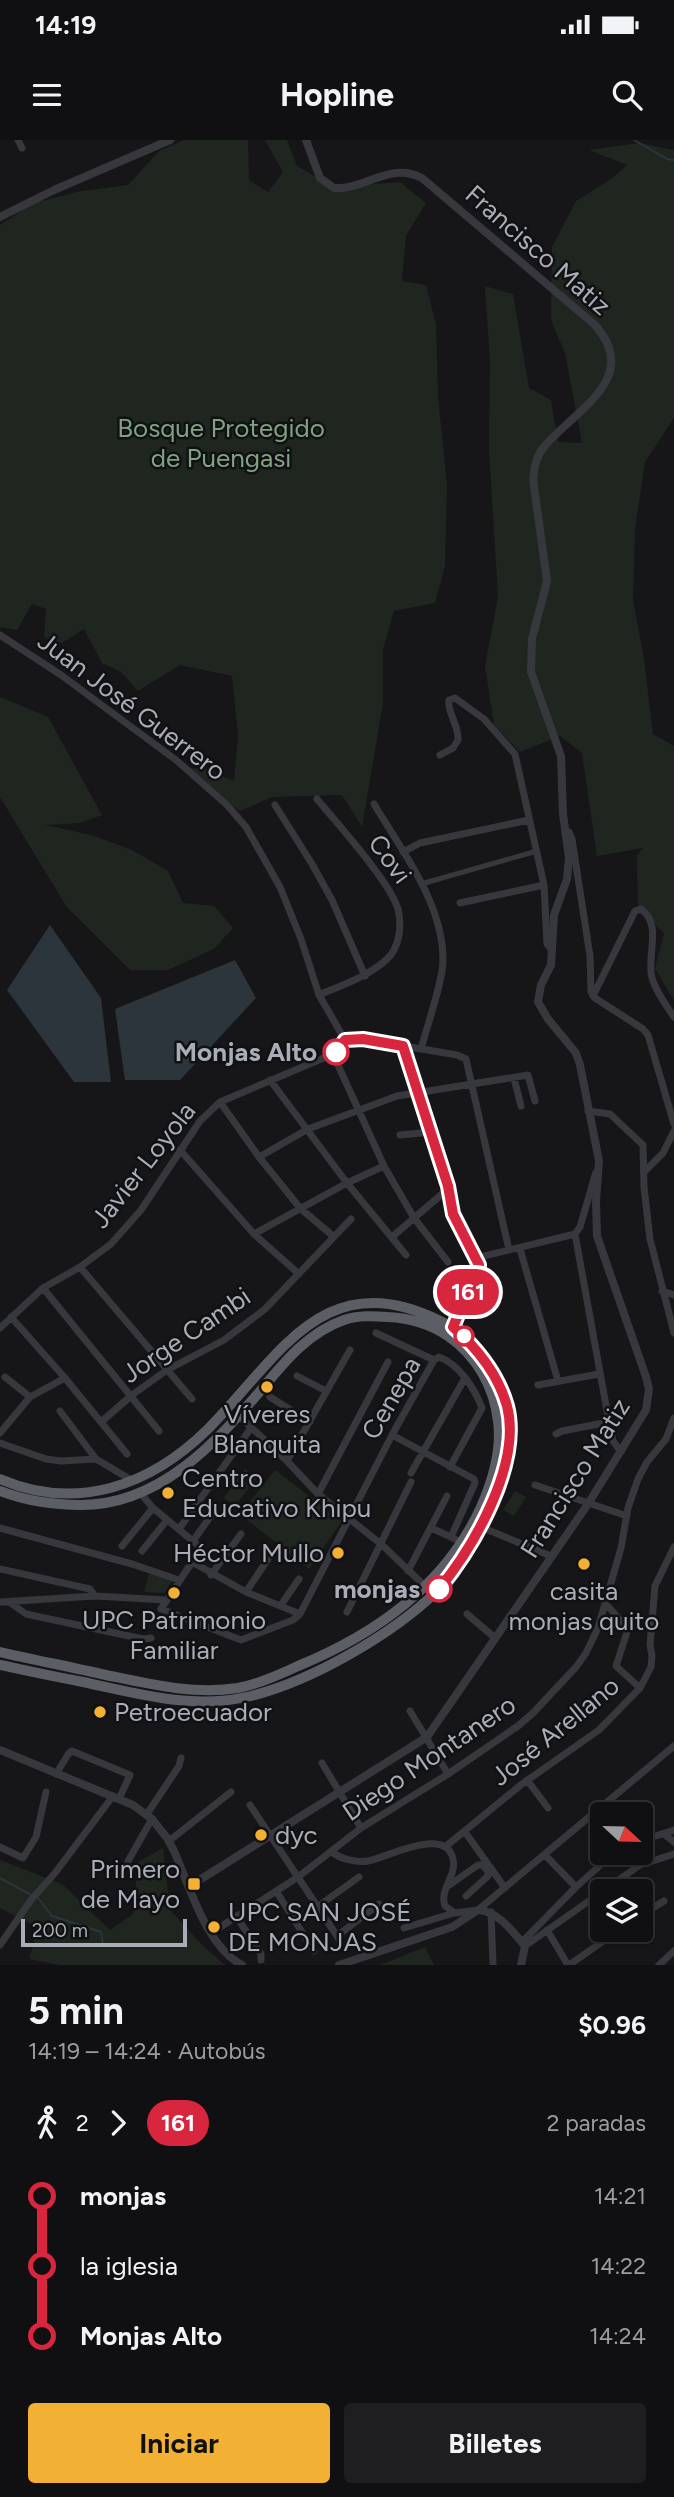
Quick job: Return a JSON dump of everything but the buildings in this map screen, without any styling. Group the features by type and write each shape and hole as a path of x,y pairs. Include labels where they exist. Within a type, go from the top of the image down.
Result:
{"highway":[{"path":"0,1479 29,1489 66,1494 83,1494 134,1481 162,1466 200,1436 283,1345 313,1320 350,1306 378,1304 418,1310 453,1327 485,1360 498,1382 508,1408 508,1447 504,1467 481,1527 439,1589 398,1624 315,1672 261,1693 234,1699 198,1702 170,1700 0,1665"},
{"path":"0,1490 22,1499 75,1505 109,1503 141,1494 164,1482 187,1464 239,1416 299,1348 336,1323 360,1317 408,1319 434,1328 452,1339 473,1359 485,1376 497,1408 500,1444 494,1474 474,1523 462,1543 426,1587 395,1614 353,1641 278,1675 240,1688 201,1690 174,1688 0,1652"}],"street":[{"path":"18,140 22,148"},
{"path":"0,217 54,190 170,140"},
{"name":"Francisco Matiz","path":"190,1886 427,1737 588,1504 646,1410 649,1389 597,1236 599,1161 580,1065 576,1053 538,1002 541,985 551,965 554,915 569,867 561,756 531,672 532,639 547,581 533,479 543,448 593,400 607,381 611,360 608,342 585,316 422,178 408,172 393,172 350,187 334,188 320,178 306,140"},
{"name":"Juan José Guerrero","path":"0,635 61,675 176,760 227,805 246,827 280,887 319,995 345,1040"},
{"path":"440,755 453,748 458,740 457,724 448,705 449,700 455,698 484,719 515,754 544,885 547,944 551,948"},
{"name":"Covi","path":"317,799 378,875 398,908 399,934 387,959 365,976 319,995"},
{"path":"374,804 421,884 441,928 443,961 421,1049"},
{"path":"275,805 326,889 365,976"},
{"path":"403,852 420,843 529,820"},
{"path":"565,831 569,832 572,839 590,956 593,996"},
{"path":"421,884 537,851"},
{"path":"460,903 544,885"},
{"path":"593,996 635,911 641,909 647,914 652,930 652,978 674,1017"},
{"path":"593,996 646,1031 674,1124"},
{"path":"345,1040 363,1039 464,1057 509,1250"},
{"name":"Javier Loyola","path":"0,1328 43,1288 80,1267 111,1244 141,1210 200,1121 220,1102 334,1054 345,1040"},
{"path":"403,1046 449,1188 453,1214 476,1258 478,1269 453,1327"},
{"path":"334,1054 384,1167 414,1218 448,1262"},
{"path":"259,1157 308,1129 397,1096 528,1075 535,1101"},
{"path":"514,1078 521,1107"},
{"path":"270,1080 347,1183 406,1255"},
{"path":"220,1102 300,1208 333,1236"},
{"path":"588,1111 610,1114 643,1145 650,1239 674,1333"},
{"path":"643,1172 666,1149 674,1131"},
{"path":"400,1135 431,1132"},
{"path":"180,1150 254,1234 299,1274"},
{"path":"476,1258 575,1234 580,1227 599,1161"},
{"path":"254,1234 347,1183 384,1167"},
{"path":"392,1237 449,1188"},
{"name":"Jorge Cambi","path":"101,1422 167,1370 225,1340 265,1309 351,1219"},
{"path":"575,1234 609,1422 616,1448 621,1452"},
{"path":"520,1249 558,1381"},
{"path":"80,1267 192,1399"},
{"path":"43,1288 159,1431"},
{"path":"662,1291 674,1295"},
{"path":"11,1317 127,1454"},
{"path":"376,1333 437,1359 444,1359 465,1378 482,1408 450,1467"},
{"path":"287,1461 350,1350"},
{"name":"Cenepa","path":"300,1614 392,1435 437,1359"},
{"path":"318,1494 388,1362"},
{"path":"538,1385 599,1374"},
{"path":"297,1376 327,1391"},
{"path":"5,1377 30,1398"},
{"path":"0,1433 30,1398 65,1378"},
{"path":"411,1473 465,1378"},
{"path":"270,1397 310,1422"},
{"path":"60,1411 96,1459 134,1481"},
{"path":"239,1416 318,1494 381,1544 426,1587"},
{"name":"Diego Montanero","path":"211,1933 298,1877 361,1828 448,1774 526,1719 576,1667 593,1641 621,1548 630,1499 641,1472 666,1439 674,1418"},
{"path":"556,1434 609,1422"},
{"path":"179,1529 251,1428"},
{"path":"392,1435 471,1477 475,1483 451,1537"},
{"path":"0,1443 46,1459 96,1459"},
{"path":"347,1612 411,1482"},
{"path":"535,1485 627,1516"},
{"path":"141,1494 153,1508 200,1547 161,1609 241,1640 293,1620 300,1614 246,1592 191,1562"},
{"path":"408,1571 447,1496"},
{"path":"122,1546 153,1508"},
{"path":"193,1541 215,1510"},
{"path":"142,1551 167,1520"},
{"path":"481,1527 551,1556"},
{"path":"0,1528 132,1564 179,1580"},
{"path":"430,1528 462,1543"},
{"path":"211,1575 241,1534"},
{"name":"José Arellano","path":"445,1847 527,1780 599,1730 640,1688 651,1667 655,1586 674,1547"},
{"path":"246,1592 268,1559"},
{"path":"0,1569 90,1589 95,1596"},
{"path":"281,1605 299,1579"},
{"path":"4,1602 95,1596 166,1600"},
{"path":"4,1602 26,1614 143,1639 151,1638"},
{"path":"605,1603 628,1629 616,1666 640,1688"},
{"path":"467,1614 495,1638"},
{"path":"410,1712 448,1774"},
{"path":"339,1965 452,1927 505,1888 674,1746"},
{"path":"0,1751 116,1797 150,1816 169,1841 211,1933 226,1954 242,1965"},
{"path":"0,1945 27,1906 116,1797 130,1775 72,1751 56,1774"},
{"path":"128,1861 181,1758"},
{"path":"322,1763 361,1828"},
{"path":"527,1780 548,1808"},
{"path":"0,1847 23,1858 36,1838 46,1792"},
{"path":"169,1841 232,1792"},
{"path":"250,1805 338,1937 379,1904"},
{"path":"653,1837 674,1830"},
{"path":"465,1832 505,1888"},
{"path":"664,1834 674,1842"},
{"path":"332,1852 337,1856 369,1861 411,1846 430,1844 445,1847 454,1860 443,1896 445,1906 455,1913"},
{"path":"524,1944 640,1865 674,1854"},
{"path":"545,1855 576,1887"},
{"path":"445,1889 478,1865 482,1865 488,1876 466,1896"},
{"path":"521,1965 524,1944 576,1887 599,1866"},
{"path":"317,1907 359,1877"},
{"path":"276,1891 314,1951"},
{"path":"653,1908 664,1901"},
{"path":"404,1928 455,1913 478,1910 491,1912 524,1944"},
{"path":"491,1912 493,1965"},
{"path":"236,1916 261,1954 261,1960"},
{"path":"547,1930 568,1965 602,1942"},
{"path":"659,1965 674,1951"}],"green space":[{"name":"Bosque Protegido de Puengasi","path":"184,140 248,140 249,180 268,192 283,172 265,140 287,140 297,166 333,187 400,182 426,203 406,236 402,281 426,285 436,324 438,397 447,485 445,566 435,603 394,611 383,649 383,703 362,827 342,795 272,797 240,811 186,768 206,769 234,781 238,735 232,676 180,665 138,691 121,672 102,663 84,629 62,643 44,637 46,609 32,604 17,630 0,627 0,225 34,203 81,191 128,185 159,151"},
{"path":"639,143 674,150 674,418 645,462 635,529 633,599 653,734 674,746 674,1001 655,968 664,933 638,909 637,856 643,848 597,856 582,753 560,736 520,752 494,725 485,666 498,597 489,450 490,361 485,286 513,294 529,388 551,400 558,442 582,443 565,353 551,320 552,247 576,201 611,179 627,165 589,150"},
{"path":"0,697 48,717 102,815 80,823 45,825 91,835 132,850 168,871 183,903 214,906 233,928 214,949 168,970 130,970 66,906 0,797"},
{"path":"245,1469 257,1477 235,1506 224,1498"},
{"path":"275,1470 342,1521 309,1569 240,1514"},
{"path":"515,1491 526,1497 514,1516 503,1510"},
{"path":"149,1573 172,1581 165,1593 144,1592"},
{"path":"163,1848 170,1910 203,1946 225,1965 60,1965 29,1959 38,1928 0,1908 0,1860 62,1884 110,1930 133,1914 138,1862"},
{"path":"425,1947 434,1965 380,1965"}],"shaded area":[{"path":"50,925 101,998 111,1082 74,1082 7,990"},
{"path":"235,960 256,998 180,1080 125,1080 115,1009"}],"waterway":[{"path":"634,140 667,159 674,160"},
{"path":"0,1878 33,1896"},
{"path":"38,1898 52,1916 101,1932 103,1945"}],"bus line":[{"name":"161","path":"336,1052 345,1040 353,1038 403,1046 448,1186 453,1214 479,1265 453,1327 485,1360 498,1382 508,1408 508,1447 490,1508 471,1545 439,1589"}],"place":[{"name":"Monjas Alto","path":"336,1052"},
{"name":"Víveres Blanquita","path":"267,1387"},
{"name":"Centro Educativo Khipu","path":"168,1493"},
{"name":"Héctor Mullo","path":"338,1553"},
{"name":"casita monjas quito","path":"584,1564"},
{"name":"monjas","path":"439,1589"},
{"name":"UPC Patrimonio Familiar","path":"174,1593"},
{"name":"Petroecuador","path":"100,1712"},
{"name":"dyc","path":"261,1835"},
{"name":"Primero de Mayo","path":"194,1884"},
{"name":"UPC SAN JOSÉ DE MONJAS","path":"214,1927"}]}
